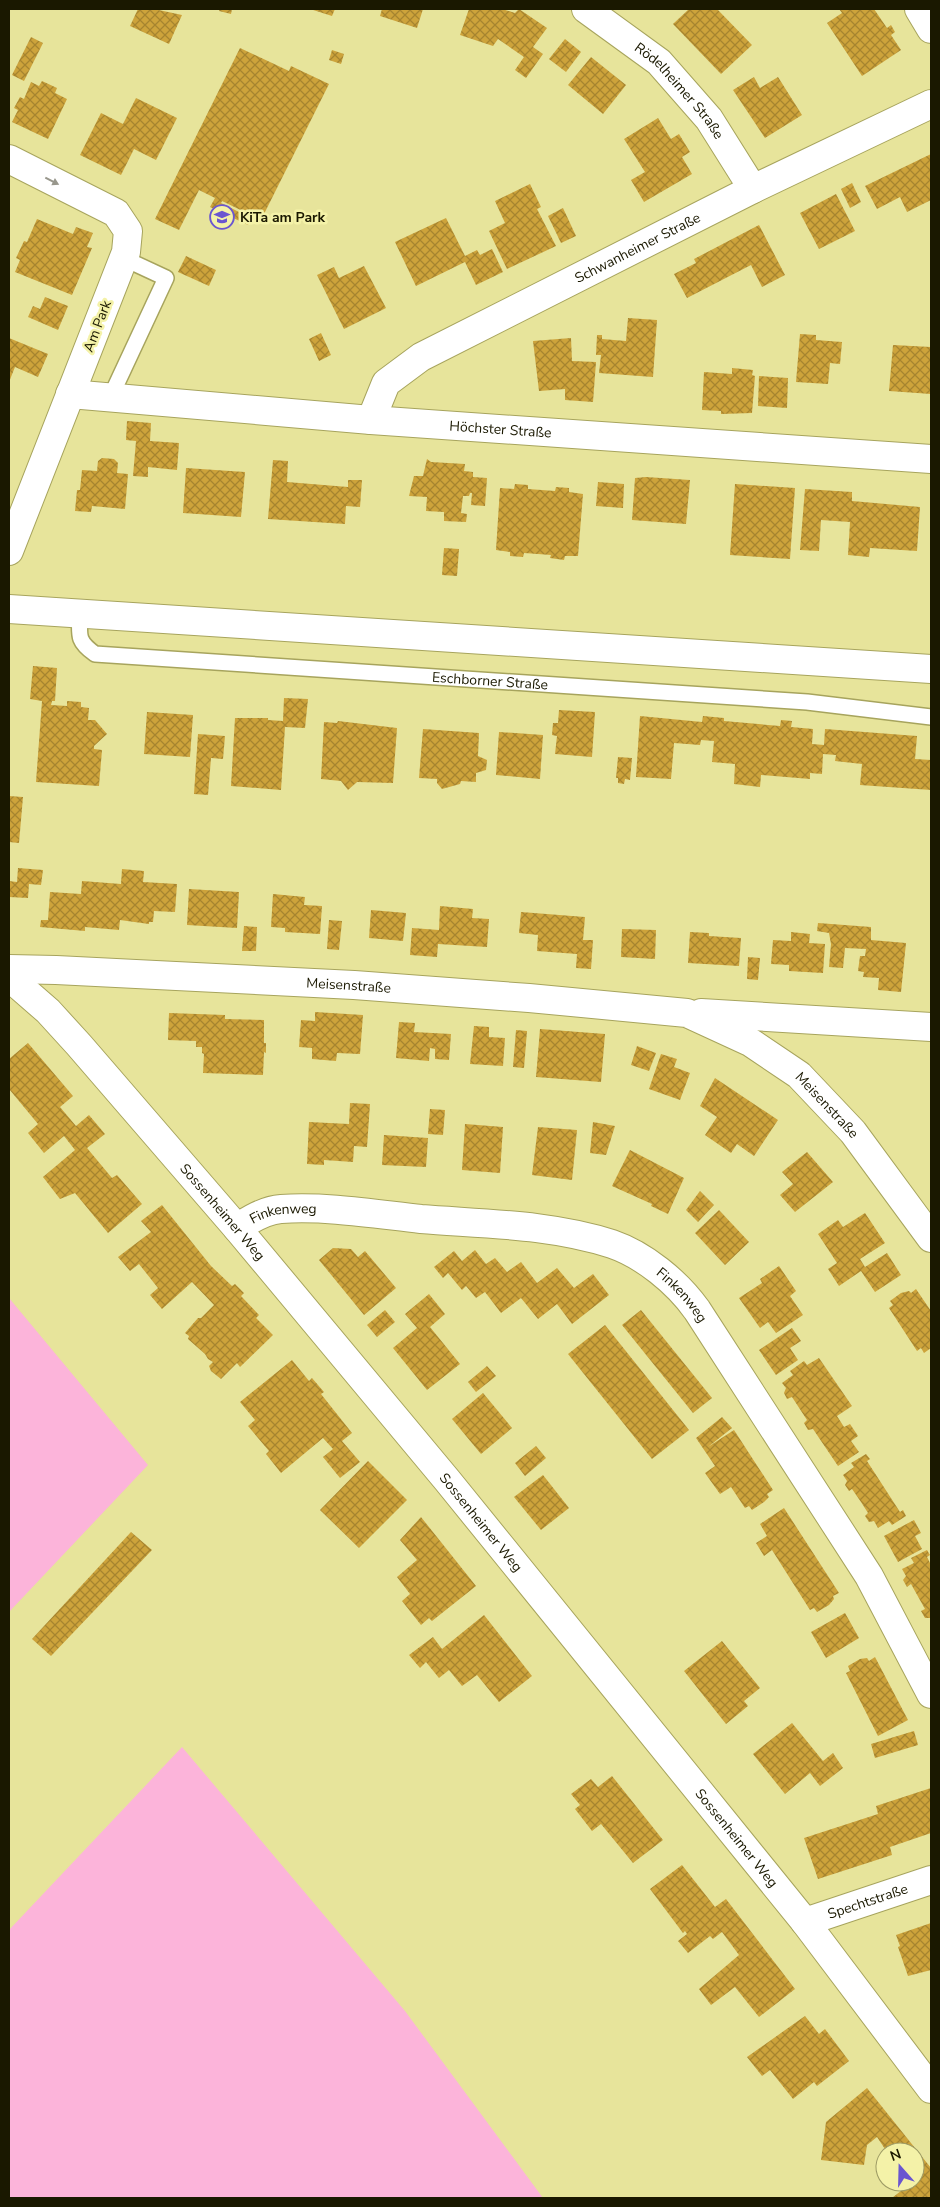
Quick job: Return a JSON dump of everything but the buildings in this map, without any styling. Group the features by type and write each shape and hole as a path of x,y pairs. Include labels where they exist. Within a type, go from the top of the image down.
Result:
{"street":[{"name":"Rödelheimer Straße","path":"586,9 659,62 709,119 754,189"},
{"path":"919,9 931,29"},
{"name":"Schwanheimer Straße","path":"371,420 386,383 421,357 754,189 931,104"},
{"name":"Am Park","path":"9,159 116,212 128,231 124,258 9,551"},
{"name":"Höchster Straße","path":"70,394 111,396 371,420 931,460"},
{"path":"9,609 931,669"},
{"name":"Meisenstraße","path":"9,969 354,985 687,1012 931,1027"},
{"name":"Sossenheimer Weg","path":"9,977 48,1011 237,1228 447,1480 805,1922 931,2089"},
{"name":"Meisenstraße","path":"687,1012 750,1042 799,1075 853,1132 931,1238"},
{"name":"Finkenweg","path":"237,1228 252,1218 279,1209 323,1210 558,1231 611,1244 633,1253 666,1275 684,1292 693,1304 869,1576 931,1694"},
{"name":"Spechtstraße","path":"805,1922 931,1880"}],"lane":[{"path":"111,396 166,278 124,258"},
{"name":"Eschborner Straße","path":"80,614 79,636 83,646 95,654 807,702 931,717"}],"shaded area":[{"path":"9,1298 148,1465 9,1612"},
{"path":"182,1747 405,2011 543,2198 9,2198 9,1930"}],"place":[{"name":"KiTa am Park","path":"222,217"}]}
